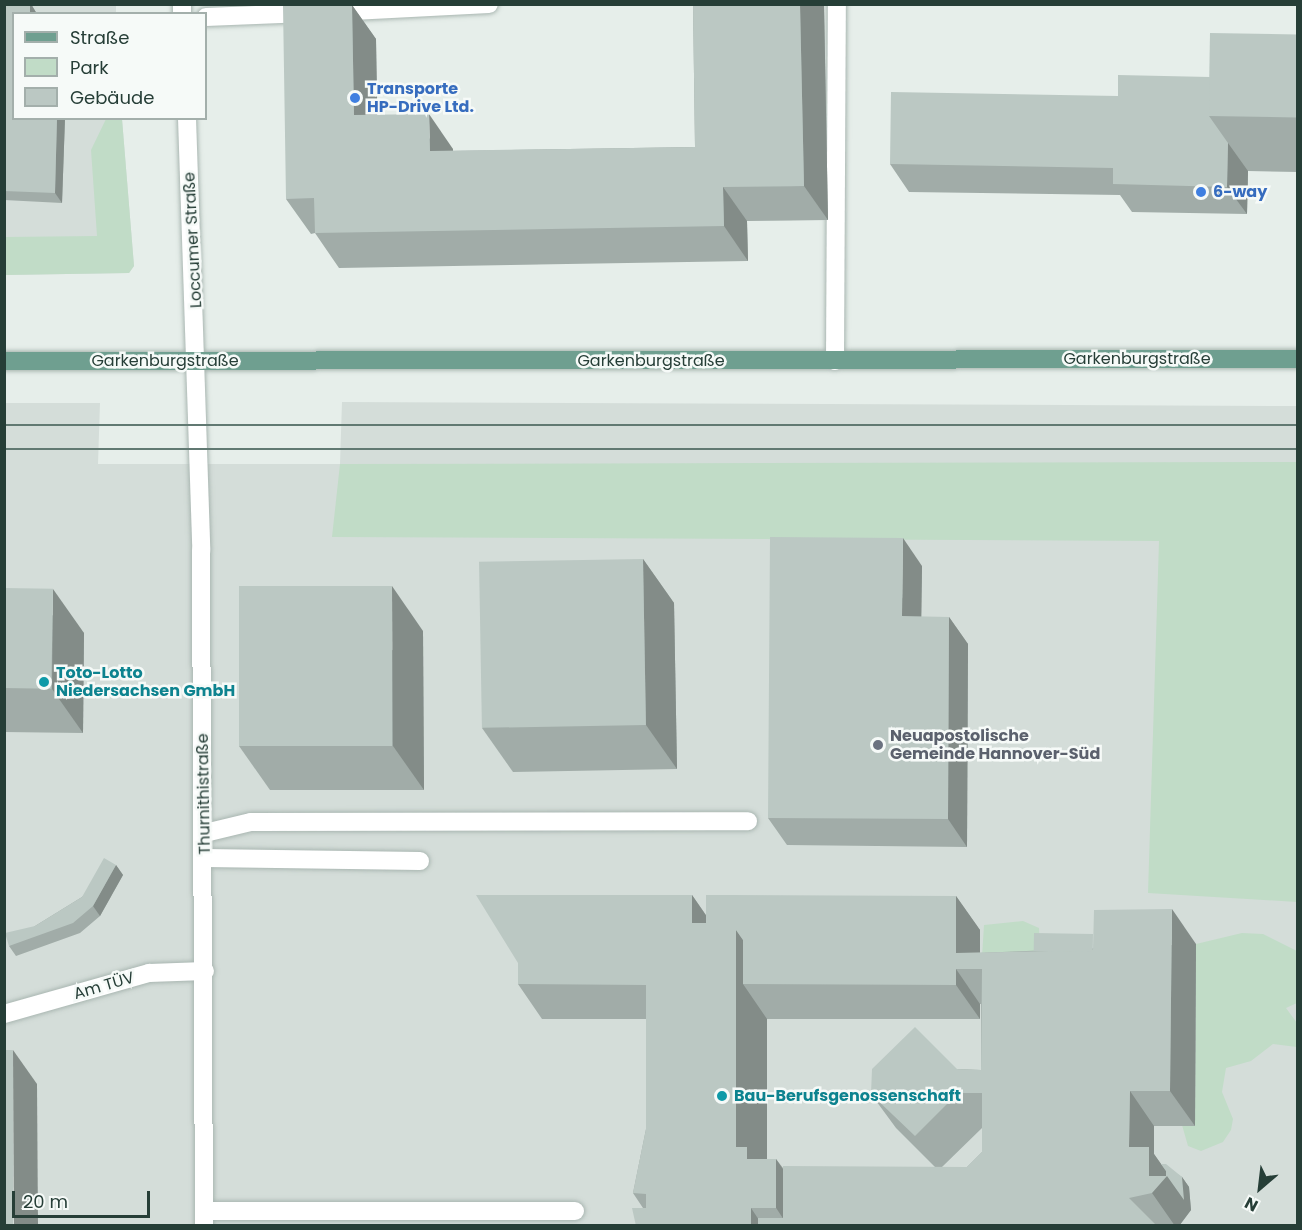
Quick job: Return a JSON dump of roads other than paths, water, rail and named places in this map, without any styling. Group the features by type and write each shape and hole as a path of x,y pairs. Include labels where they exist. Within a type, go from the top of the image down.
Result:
{"main road":[{"name":"Garkenburgstraße","path":"4,361 1298,359"}],"street":[{"path":"207,17 489,4"},
{"path":"835,361 837,4"},
{"name":"Loccumer Straße","path":"187,120 198,362"},
{"name":"Thurnithistraße","path":"198,362 205,833 204,1218"},
{"path":"205,833 251,822 748,821"},
{"path":"205,858 420,861"},
{"name":"Am TÜV","path":"4,1014 149,973 205,971"},
{"path":"204,1218 575,1211"}],"tram line":[{"path":"4,425 1298,425"},
{"path":"4,449 1298,449"}],"place":[{"name":"Transporte HP-Drive Ltd.","path":"355,98"},
{"name":"6-way","path":"1201,192"},
{"name":"Toto-Lotto Niedersachsen GmbH","path":"44,682"},
{"name":"Neuapostolische Gemeinde Hannover-Süd","path":"878,745"},
{"name":"Bau-Berufsgenossenschaft","path":"722,1096"}]}
